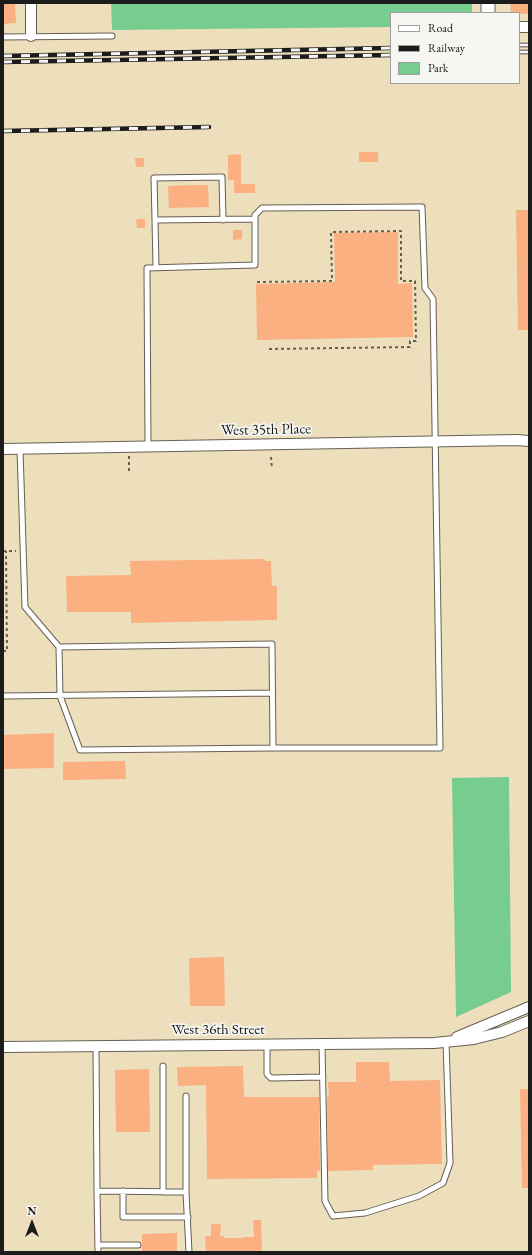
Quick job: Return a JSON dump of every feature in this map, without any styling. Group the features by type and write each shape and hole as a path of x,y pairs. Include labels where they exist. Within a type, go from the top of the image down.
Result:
{"street":[{"path":"31,3 31,36"},
{"name":"West 35th Place","path":"3,449 436,441 529,441"},
{"name":"West 36th Street","path":"434,1043 460,1036 529,1007"},
{"name":"West 36th Street","path":"3,1047 434,1043 474,1039 502,1032 529,1021"}],"lane":[{"path":"3,37 112,36"},
{"path":"156,268 154,178 222,177 223,220"},
{"path":"20,449 25,607 59,647 60,696 80,750 440,748 433,299 425,288 422,207 262,208 255,216 255,265 147,268 148,447"},
{"path":"155,220 255,219"},
{"path":"59,647 272,644 273,748"},
{"path":"3,696 272,693"},
{"path":"322,1044 325,1201 333,1216 365,1212 419,1196 443,1183 450,1163 446,1042"},
{"path":"267,1044 267,1074 270,1078 323,1077"},
{"path":"96,1046 98,1252"},
{"path":"163,1066 163,1192"},
{"path":"186,1096 186,1192 189,1252"},
{"path":"97,1191 186,1192"},
{"path":"123,1191 123,1217 188,1217"},
{"path":"98,1245 138,1245"}],"path":[{"path":"257,282 332,281 330,232 374,231 401,231 401,281 415,281 416,341 410,341 410,347 269,349"},
{"path":"271,429 271,434"},
{"path":"129,456 130,471"},
{"path":"271,457 272,469"},
{"path":"3,651 7,651 4,551 16,551"}],"green space":[{"path":"111,3 472,3 472,12 390,12 390,27 112,30"},
{"path":"509,777 511,992 456,1017 452,778"}],"building":[{"path":"3,3 15,3 16,23 3,24"},
{"path":"510,3 529,3 529,14 511,12"},
{"path":"359,152 378,152 378,162 359,162"},
{"path":"241,154 241,184 255,184 255,193 234,193 234,180 228,180 228,155"},
{"path":"135,158 144,158 144,167 136,167"},
{"path":"208,185 209,207 169,208 168,186"},
{"path":"516,210 529,210 529,330 518,330"},
{"path":"136,219 145,219 145,228 137,228"},
{"path":"233,230 242,230 242,239 233,240"},
{"path":"398,232 398,284 412,283 413,337 257,340 256,284 335,282 334,233"},
{"path":"265,559 265,561 271,561 272,586 277,586 277,620 131,623 131,612 67,612 66,576 131,575 130,561"},
{"path":"54,733 54,768 3,769 3,735"},
{"path":"125,761 126,779 63,780 63,762"},
{"path":"224,957 225,1006 190,1006 189,958"},
{"path":"356,1062 389,1062 390,1081 440,1080 442,1164 373,1165 373,1170 328,1171 328,1082 356,1082"},
{"path":"243,1066 244,1097 319,1097 320,1171 317,1171 317,1178 207,1179 206,1085 178,1086 177,1067"},
{"path":"149,1069 150,1132 116,1132 115,1070"},
{"path":"520,1089 529,1089 529,1188 522,1188"},
{"path":"253,1220 261,1220 262,1252 206,1252 205,1236 211,1236 211,1224 221,1224 220,1236 224,1236 224,1238 244,1238 254,1237"},
{"path":"177,1233 177,1252 142,1252 142,1234"}],"railway":[{"path":"520,45 529,45"},
{"path":"3,56 390,48"},
{"path":"520,52 529,52"},
{"path":"3,62 390,55"},
{"path":"3,131 209,127"}]}
